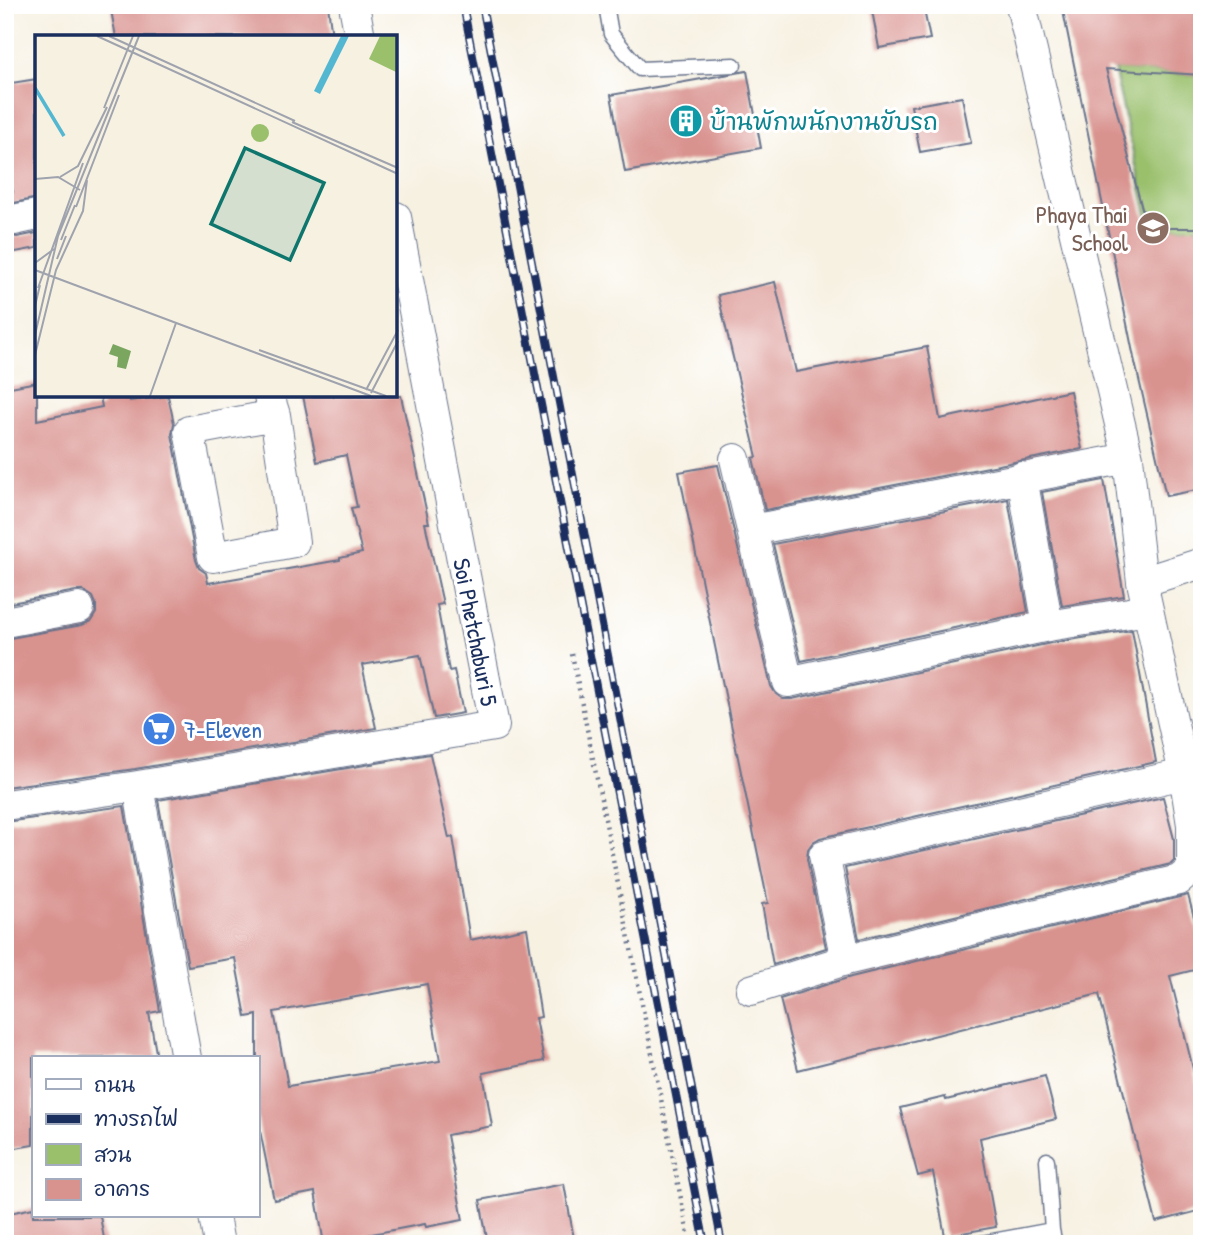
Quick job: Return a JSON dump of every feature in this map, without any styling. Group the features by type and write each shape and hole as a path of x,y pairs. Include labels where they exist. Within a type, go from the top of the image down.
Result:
{"street":[{"path":"354,5 360,35"},
{"path":"751,990 846,960 1179,880 1192,869 1192,825 1184,774 1145,596 1128,458 1021,5"},
{"name":"Soi Phetchaburi 5","path":"5,806 494,726 406,333 397,229"},
{"path":"272,405 294,542 213,557 189,431 272,405"},
{"path":"752,530 1128,458"},
{"path":"735,459 788,682 1048,626 1145,596 1202,563"},
{"path":"1022,477 1048,626"},
{"path":"5,622 79,608"},
{"path":"846,960 824,855 1184,774"},
{"path":"138,786 186,1056"},
{"path":"214,1218 219,1244"}],"lane":[{"path":"606,5 611,34 639,69 734,65"},
{"path":"976,1244 1053,1237 1047,1160"}],"path":[{"path":"572,654 690,1244"}],"green space":[{"path":"1114,69 1202,75 1202,228 1150,228"}],"building":[{"path":"110,5 328,5 332,35 116,35"},
{"path":"871,5 923,5 930,39 879,48"},
{"name":"Phaya Thai School","path":"1088,5 1202,5 1202,75 1106,69 1147,228 1202,228 1202,489 1166,496 1134,358 1063,11"},
{"name":"บ้านพักพนักงานขับรถ","path":"747,71 761,148 625,172 611,95"},
{"path":"35,79 35,198 5,205 5,194 13,192 5,146 5,84"},
{"path":"962,97 971,143 920,152 911,106"},
{"path":"35,233 35,248 5,254 5,235 17,237"},
{"path":"775,282 796,372 927,347 940,419 1070,391 1082,449 765,510 753,458 757,457 718,295"},
{"path":"35,382 37,420 102,407 100,397 129,397 130,401 168,397 174,423 172,434 196,560 199,568 206,573 208,583 340,560 362,553 351,508 357,507 346,455 317,462 303,397 401,396 429,523 425,523 443,604 437,605 449,671 454,670 463,713 434,718 420,655 362,665 376,728 135,769 5,787 5,639 82,625 91,621 96,613 96,604 93,597 84,591 76,591 5,604 5,388"},
{"path":"718,465 771,686 783,699 1051,643 1132,630 1156,762 820,838 808,849 807,859 826,948 773,965 762,904 768,903 679,472"},
{"path":"1104,480 1124,596 1062,606 1042,492"},
{"path":"1008,499 1028,612 801,661 773,544"},
{"path":"430,754 449,838 453,837 470,940 527,928 541,1017 536,1018 544,1061 483,1073 492,1126 447,1135 463,1220 361,1236 362,1244 324,1244 315,1192 274,1200 259,1126 257,1015 246,1017 235,958 188,966 158,800","holes":["427,984 440,1061 288,1086 274,1012"]},
{"path":"1163,797 1174,839 1174,861 1171,864 859,939 845,868"},
{"path":"124,806 160,1011 149,1013 157,1056 32,1056 32,1145 5,1150 5,822"},
{"path":"1188,895 1202,947 1202,968 1170,976 1202,1105 1202,1210 1156,1222 1099,994 798,1070 780,999 851,977"},
{"path":"1045,1076 1056,1119 980,1138 996,1227 945,1236 933,1172 918,1176 900,1108 945,1097 946,1100"},
{"path":"564,1184 575,1244 488,1244 480,1200"},
{"path":"32,1208 32,1218 100,1218 105,1244 5,1244 5,1214"}],"railway":[{"path":"463,5 705,1244"},
{"path":"482,5 722,1244"}],"place":[{"name":"บ้านพักพนักงานขับรถ","path":"686,121"},
{"name":"Phaya Thai School","path":"1153,228"},
{"name":"7-Eleven","path":"159,729"}]}
